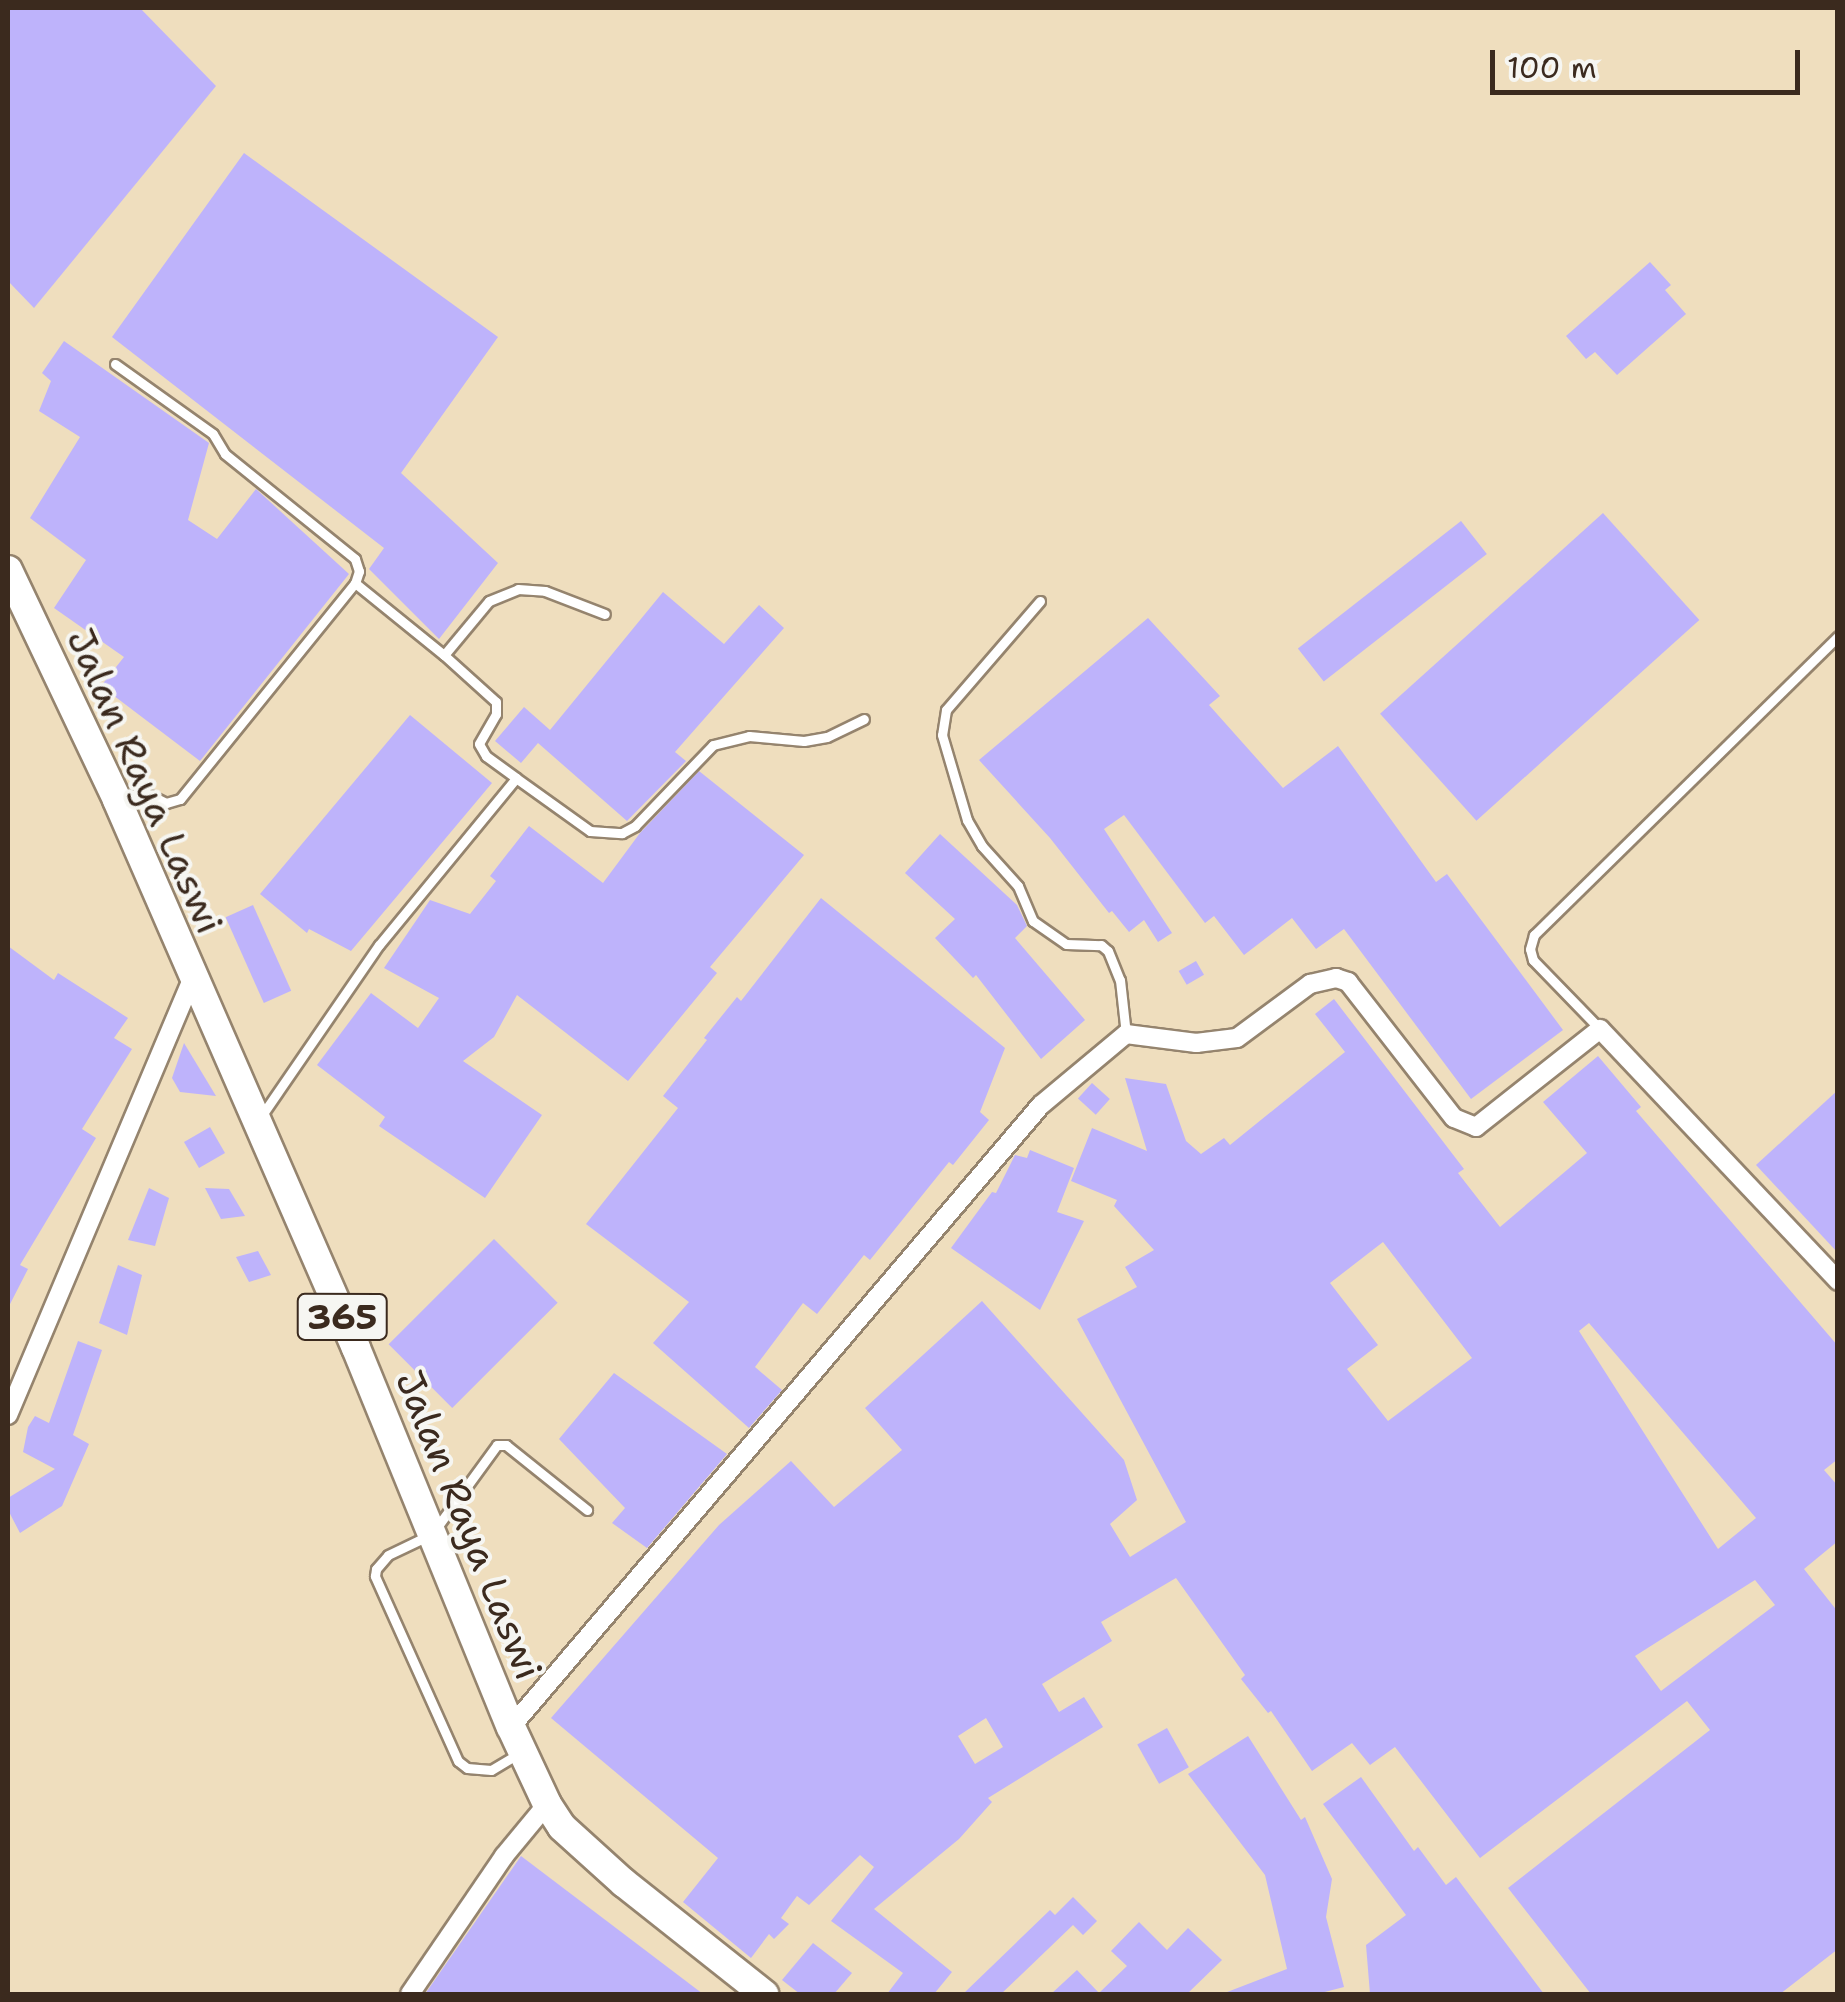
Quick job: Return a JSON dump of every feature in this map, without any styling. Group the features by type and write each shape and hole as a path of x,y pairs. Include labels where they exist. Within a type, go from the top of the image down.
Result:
{"main road":[{"name":"Jalan Raya Laswi","path":"8,570 117,800 547,1804 562,1827 624,1883 764,1994"}],"street":[{"path":"8,1415 192,977"},
{"path":"516,1739 1040,1105 1126,1034 1196,1044 1237,1038 1310,984 1336,978 1348,982 1454,1118 1476,1127 1600,1029 1838,1281"},
{"path":"410,1994 504,1856 547,1804"}],"lane":[{"path":"116,364 213,434 225,454 356,559 359,571 354,583 180,799 166,803 144,792 117,800"},
{"path":"354,583 496,702 496,714 479,744 486,756 590,831 622,832 635,826 713,744 749,736 804,741 827,737 864,720"},
{"path":"444,655 489,601 518,589 544,592 605,614"},
{"path":"1040,601 946,710 942,735 967,820 982,846 1018,886 1033,921 1066,944 1101,945 1108,951 1120,980 1126,1034"},
{"path":"1600,1029 1533,960 1530,943 1534,935 1838,636"},
{"path":"257,1122 379,945 516,778"},
{"path":"516,1739 491,1770 468,1768 458,1762 375,1576 388,1555 432,1534 498,1444 506,1445 587,1510"}],"building":[{"path":"8,8 140,8 216,86 34,308 8,281"},
{"path":"244,153 498,337 401,473 498,563 439,639 369,569 384,548 112,337"},
{"path":"1650,262 1671,285 1665,290 1686,314 1617,375 1595,352 1586,359 1566,336"},
{"path":"64,341 209,443 188,520 217,539 256,489 349,574 200,761 101,686 124,657 54,608 86,560 30,518 80,437 39,411 51,381 42,373"},
{"path":"1603,513 1699,620 1476,821 1380,714"},
{"path":"1461,521 1487,554 1324,682 1298,648"},
{"path":"663,592 724,644 759,605 784,628 675,752 686,761 627,821 538,743 521,763 495,741 524,707 550,730"},
{"path":"1148,618 1220,696 1209,705 1283,788 1338,746 1436,882 1447,874 1563,1030 1471,1099 1344,929 1316,949 1292,918 1244,955 1214,916 1205,923 1124,815 1104,829 1172,933 1158,942 1144,920 1129,932 1112,911 1109,913 1050,838 979,760"},
{"path":"410,715 492,783 351,951 309,929 307,933 260,894"},
{"path":"699,771 804,855 710,967 717,973 628,1081 517,995 494,1037 463,1061 542,1115 485,1198 379,1126 385,1117 317,1065 371,993 418,1028 439,998 384,968 430,900 470,914 496,881 490,876 529,826 603,883 640,833"},
{"path":"940,834 1017,905 1027,926 1015,938 1085,1020 1041,1059 976,975 973,978 935,938 955,919 905,873"},
{"path":"821,898 1005,1048 980,1112 989,1120 953,1165 949,1162 870,1260 864,1255 817,1314 803,1303 755,1367 782,1390 749,1428 653,1343 689,1302 586,1224 678,1108 663,1096 707,1040 704,1038 737,997 741,1001"},
{"path":"253,905 291,991 264,1003 226,917"},
{"path":"8,946 54,980 58,973 128,1018 114,1038 132,1049 82,1129 96,1138 20,1265 28,1269 8,1308"},
{"path":"1196,961 1204,975 1187,985 1179,971"},
{"path":"1334,999 1464,1169 1458,1173 1500,1227 1587,1153 1543,1102 1598,1056 1641,1107 1636,1111 1838,1346 1838,1459 1824,1470 1838,1486 1838,1541 1804,1569 1838,1612 1838,1949 1780,1994 1591,1994 1508,1888 1710,1730 1687,1701 1480,1858 1395,1747 1370,1765 1352,1743 1312,1771 1271,1711 1268,1713 1241,1679 1245,1675 1176,1578 1101,1622 1112,1641 1042,1684 1059,1712 1084,1697 1103,1727 988,1798 992,1802 959,1839 874,1909 952,1972 934,1994 887,1994 903,1973 831,1921 874,1867 860,1855 809,1905 797,1896 781,1918 789,1924 774,1939 769,1934 751,1958 683,1902 718,1858 551,1718 719,1525 791,1461 834,1507 902,1450 865,1408 982,1301 1124,1460 1137,1500 1110,1524 1130,1557 1186,1522 1077,1319 1137,1287 1125,1267 1154,1250 1114,1206 1117,1200 1071,1181 1092,1128 1147,1151 1125,1078 1166,1084 1186,1141 1201,1154 1224,1138 1230,1145 1345,1052 1315,1014","holes":["1383,1242 1472,1358 1388,1421 1347,1369 1378,1345 1330,1283","1589,1323 1756,1518 1718,1549 1579,1331","1755,1580 1775,1605 1661,1691 1635,1656","986,1718 1003,1747 975,1764 958,1736"]},
{"path":"184,1043 216,1096 180,1092 172,1078"},
{"path":"1092,1083 1110,1099 1096,1115 1078,1099"},
{"path":"1838,1090 1838,1253 1756,1165"},
{"path":"210,1127 225,1153 199,1168 184,1142"},
{"path":"1030,1150 1074,1168 1057,1212 1084,1221 1040,1310 951,1248 992,1192 996,1193 1015,1155 1027,1158"},
{"path":"149,1188 169,1198 155,1246 128,1240"},
{"path":"205,1188 229,1189 245,1216 221,1219"},
{"path":"494,1239 558,1303 452,1408 389,1344"},
{"path":"258,1251 271,1275 249,1282 236,1257"},
{"path":"118,1265 142,1275 127,1335 99,1323"},
{"path":"78,1341 102,1350 73,1435 89,1444 62,1506 20,1533 8,1510 8,1498 55,1469 23,1452 28,1427 35,1416 49,1423"},
{"path":"614,1373 727,1454 647,1548 612,1523 625,1508 559,1439"},
{"path":"1167,1728 1189,1767 1159,1784 1137,1744"},
{"path":"1248,1736 1301,1820 1305,1817 1332,1879 1326,1917 1344,1987 1317,1994 1222,1994 1287,1969 1265,1875 1188,1774"},
{"path":"1361,1777 1414,1851 1418,1847 1446,1885 1456,1877 1544,1994 1370,1994 1366,1945 1406,1915 1323,1804"},
{"path":"521,1856 703,1994 425,1994"},
{"path":"1073,1897 1097,1921 1083,1935 1073,1925 1001,1994 963,1994 1050,1910 1055,1915"},
{"path":"1139,1922 1167,1950 1188,1928 1222,1960 1187,1994 1051,1994 1077,1970 1099,1993 1127,1966 1111,1951"},
{"path":"813,1943 852,1973 834,1994 800,1994 782,1980"}]}
